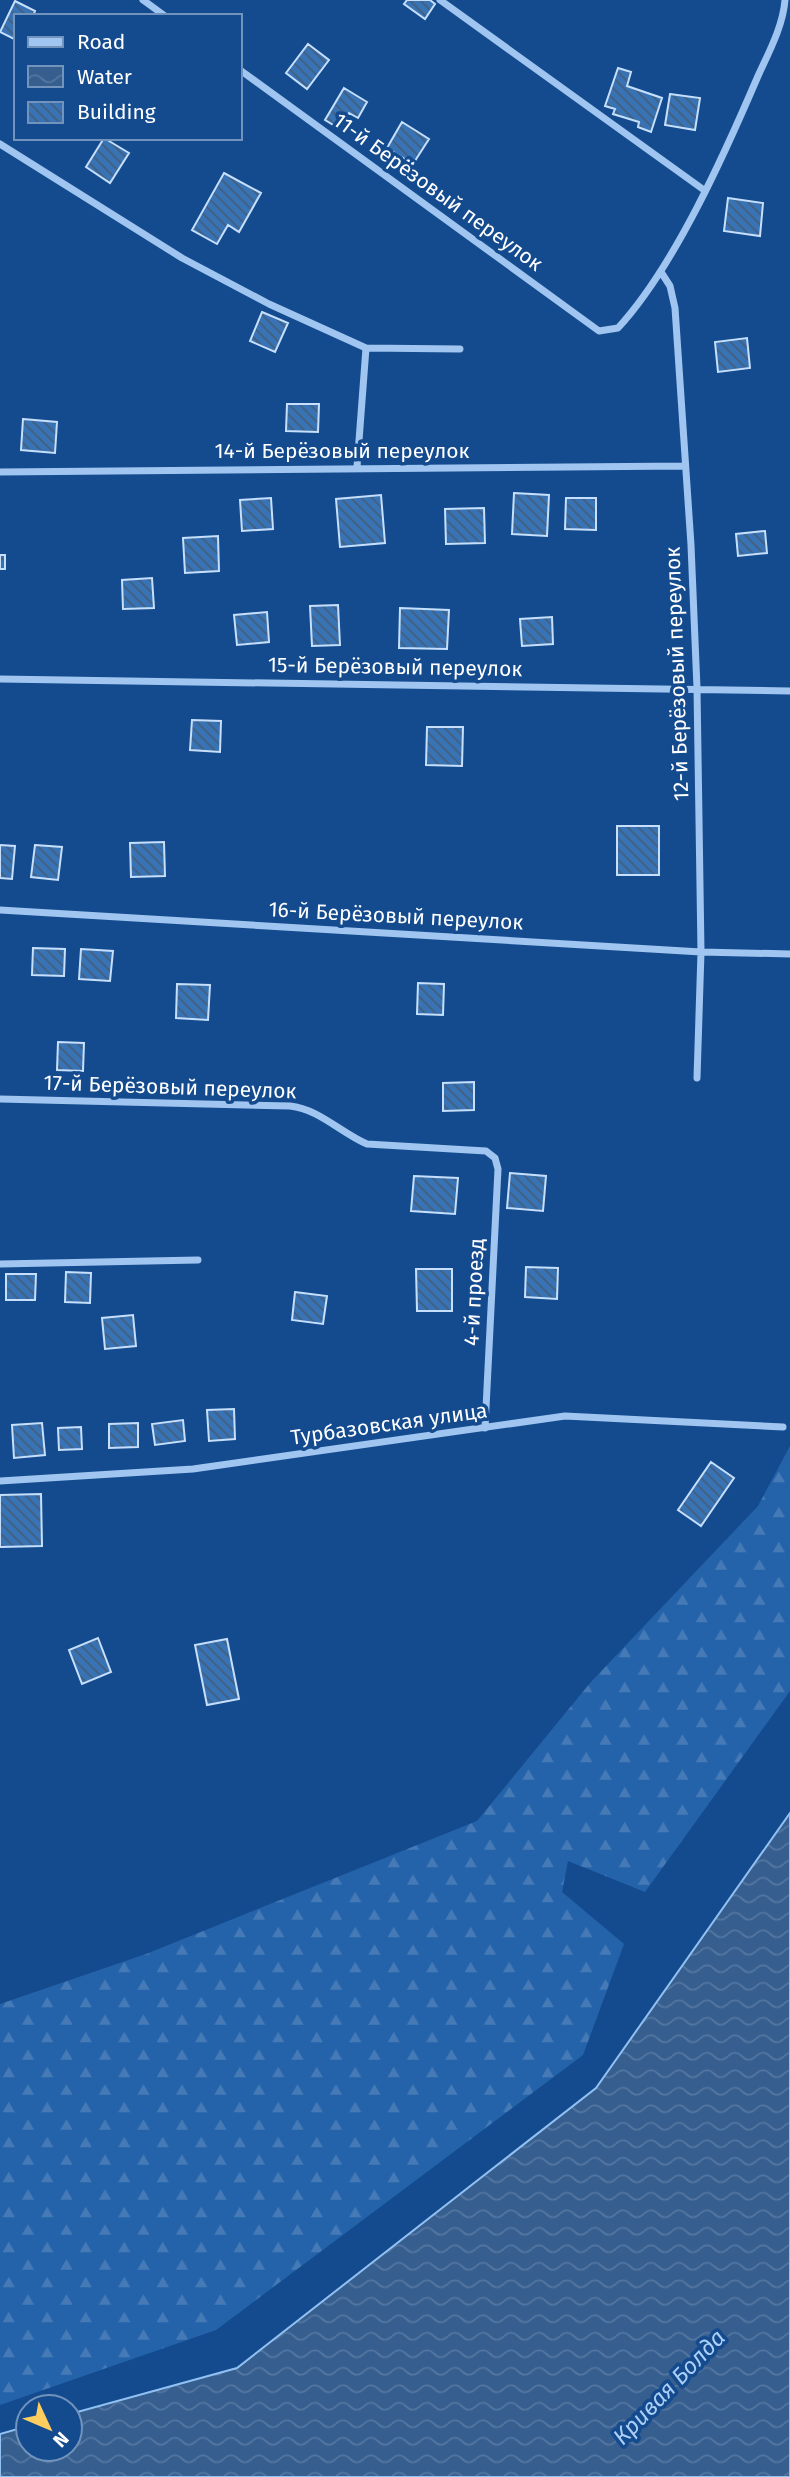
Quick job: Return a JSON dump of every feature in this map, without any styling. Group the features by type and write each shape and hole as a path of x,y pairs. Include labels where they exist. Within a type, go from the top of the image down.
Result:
{"street":[{"path":"143,0 162,14"},
{"path":"440,0 704,190"},
{"path":"661,272 704,190 769,50 785,0"},
{"name":"11-й Берёзовый переулок","path":"242,71 599,331 618,328 661,272"},
{"path":"0,144 182,258 268,304 366,348 460,349"},
{"name":"12-й Берёзовый переулок","path":"661,272 670,286 675,308 691,545 701,952 697,1078"},
{"path":"357,467 366,348"},
{"name":"14-й Берёзовый переулок","path":"0,471 684,466"},
{"name":"15-й Берёзовый переулок","path":"0,679 790,691"},
{"name":"16-й Берёзовый переулок","path":"0,910 701,952 790,954"},
{"name":"17-й Берёзовый переулок","path":"0,1099 301,1107 350,1137 367,1144 486,1151 495,1158"},
{"name":"4-й проезд","path":"485,1428 498,1169 495,1158"},
{"path":"0,1264 198,1260"},
{"name":"Турбазовская улица","path":"0,1481 193,1469 565,1416 783,1427"}],"green space":[{"path":"790,1446 790,1691 645,1892 568,1861 562,1892 624,1944 583,2055 216,2330 35,2393 14,2393 14,2400 0,2405 0,2004 146,1954 477,1821 590,1683 758,1506"}],"water":[{"name":"Кривая Болда","path":"790,1813 790,2477 0,2477 0,2434 14,2430 14,2463 84,2463 84,2410 237,2368 596,2088"}],"building":[{"path":"407,0 430,0 435,4 425,19 404,4"},
{"path":"15,1 35,11 34,14 14,14 14,39 0,32"},
{"path":"308,44 329,60 307,89 286,73"},
{"path":"618,68 631,72 627,86 662,98 651,132 638,127 639,122 613,114 615,109 605,106"},
{"path":"344,88 367,102 358,118 349,113 340,129 325,120"},
{"path":"670,94 700,98 695,130 665,125"},
{"path":"402,122 429,139 413,164 387,148"},
{"path":"103,140 129,153 110,183 86,167"},
{"path":"224,173 261,193 239,232 228,225 217,244 192,230"},
{"path":"728,198 763,203 760,236 724,231"},
{"path":"262,312 288,323 275,352 250,341"},
{"path":"747,338 750,368 718,372 715,342"},
{"path":"287,404 319,404 318,432 286,431"},
{"path":"23,419 57,422 55,453 21,450"},
{"path":"514,493 549,495 547,536 512,534"},
{"path":"381,495 385,543 340,547 336,499"},
{"path":"271,498 273,529 242,531 240,500"},
{"path":"566,498 596,498 596,530 565,529"},
{"path":"484,508 485,543 446,544 445,509"},
{"path":"765,531 767,553 738,556 736,534"},
{"path":"218,536 219,571 185,573 183,538"},
{"path":"0,555 5,555 5,569 0,569"},
{"path":"152,578 154,608 123,609 122,580"},
{"path":"338,605 340,645 312,646 310,606"},
{"path":"400,608 449,610 447,649 399,648"},
{"path":"267,612 269,642 237,645 234,615"},
{"path":"552,617 553,644 522,646 520,619"},
{"path":"192,720 221,721 220,752 190,750"},
{"path":"427,727 463,727 462,766 426,765"},
{"path":"617,826 659,826 659,875 617,875"},
{"path":"164,842 165,876 131,877 130,843"},
{"path":"0,845 15,846 12,879 0,878"},
{"path":"35,845 62,847 58,880 31,877"},
{"path":"33,948 65,949 64,976 32,975"},
{"path":"81,949 113,951 110,981 79,979"},
{"path":"418,983 444,984 443,1015 417,1014"},
{"path":"177,984 210,985 208,1020 176,1018"},
{"path":"58,1042 84,1043 83,1071 57,1070"},
{"path":"474,1082 474,1110 443,1111 443,1083"},
{"path":"510,1173 546,1176 543,1211 507,1208"},
{"path":"414,1176 458,1178 455,1214 411,1211"},
{"path":"526,1267 558,1268 557,1299 525,1297"},
{"path":"416,1269 452,1269 452,1311 417,1311"},
{"path":"66,1272 91,1273 90,1303 65,1302"},
{"path":"6,1274 36,1274 35,1300 6,1300"},
{"path":"295,1292 327,1296 323,1324 292,1320"},
{"path":"133,1315 136,1346 105,1349 102,1318"},
{"path":"234,1409 235,1439 209,1441 207,1410"},
{"path":"183,1420 185,1441 155,1445 152,1424"},
{"path":"42,1423 45,1455 14,1458 12,1425"},
{"path":"138,1423 138,1447 109,1448 109,1424"},
{"path":"81,1427 82,1449 59,1450 58,1428"},
{"path":"711,1462 734,1478 701,1526 678,1510"},
{"path":"41,1494 42,1546 0,1547 0,1495"},
{"path":"98,1638 111,1672 82,1684 69,1650"},
{"path":"227,1639 239,1699 207,1705 195,1645"}]}
